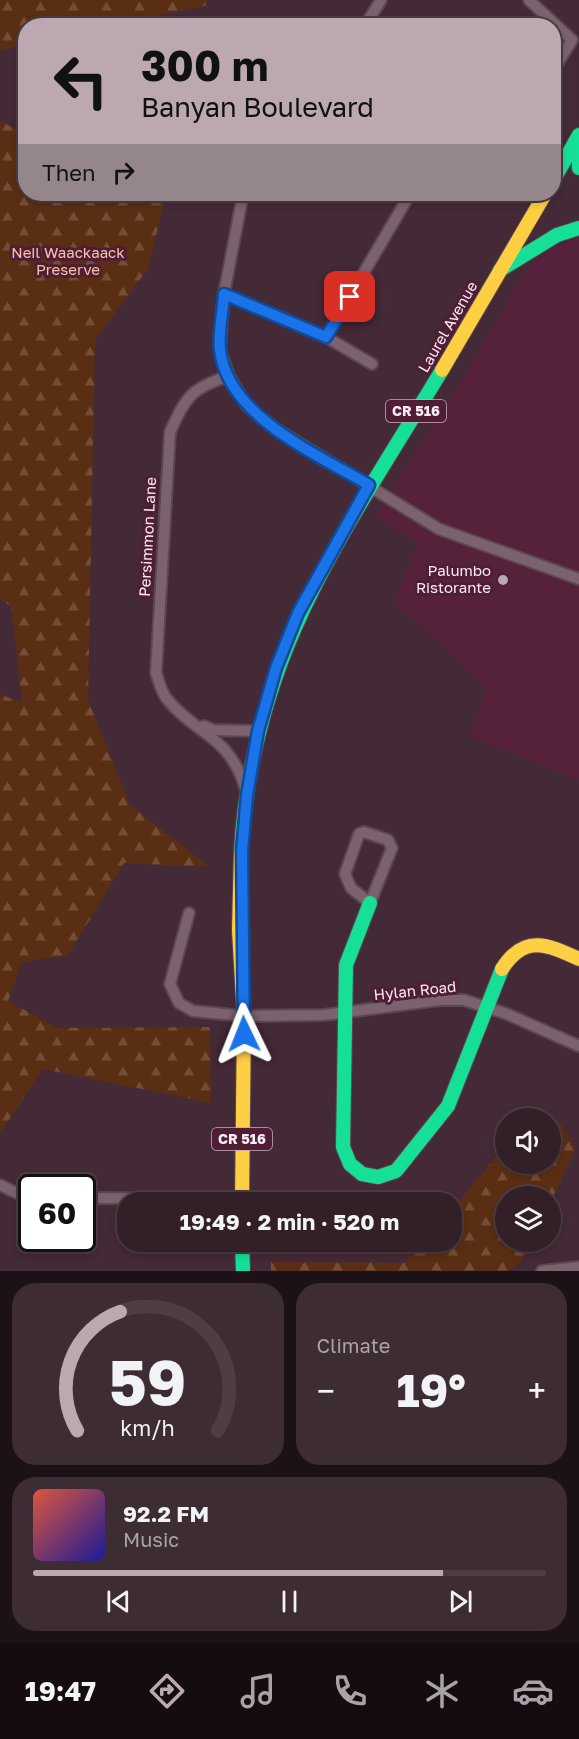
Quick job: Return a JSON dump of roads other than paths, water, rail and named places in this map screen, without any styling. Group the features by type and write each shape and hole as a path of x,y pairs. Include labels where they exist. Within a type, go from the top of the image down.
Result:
{"main road":[{"path":"579,135 579,168"},
{"path":"561,167 579,135"},
{"name":"Laurel Avenue","path":"242,1192 244,1016 241,911 247,792 258,731 276,668 298,613 369,485 436,381 541,201"},
{"path":"500,270 557,236 579,228"},
{"path":"370,903 346,965 344,1156 355,1171 370,1178 379,1178 396,1171 441,1118 448,1106 499,974 519,949 526,946 546,945 579,959"},
{"path":"242,1252 243,1271"}],"street":[{"path":"369,18 381,0"},
{"path":"529,0 548,18"},
{"path":"561,30 572,40 561,58"},
{"path":"242,201 224,294 220,350 228,376 247,406 276,429 369,485 404,510 439,529 579,579"},
{"path":"326,337 406,201"},
{"path":"224,294 326,337 372,364"},
{"name":"Persimmon Lane","path":"228,376 202,384 182,406 170,432 156,673 165,698 228,751 240,771 247,792"},
{"name":"Persimmon Lane","path":"188,718 213,730 258,731"},
{"path":"364,832 388,840 392,848 370,903 351,888 345,874 358,834 364,832"},
{"name":"Hylan Road","path":"189,913 170,984 179,1003 193,1011 244,1016 345,1013 460,999 579,1046"},
{"path":"0,1185 18,1194"},
{"path":"96,1198 117,1199"},
{"path":"542,1271 579,1267"}],"place":[{"name":"Palumbo Ristorante","path":"503,580"}],"park label":[{"name":"Neil Waackaack Preserve","path":"68,262"}]}
